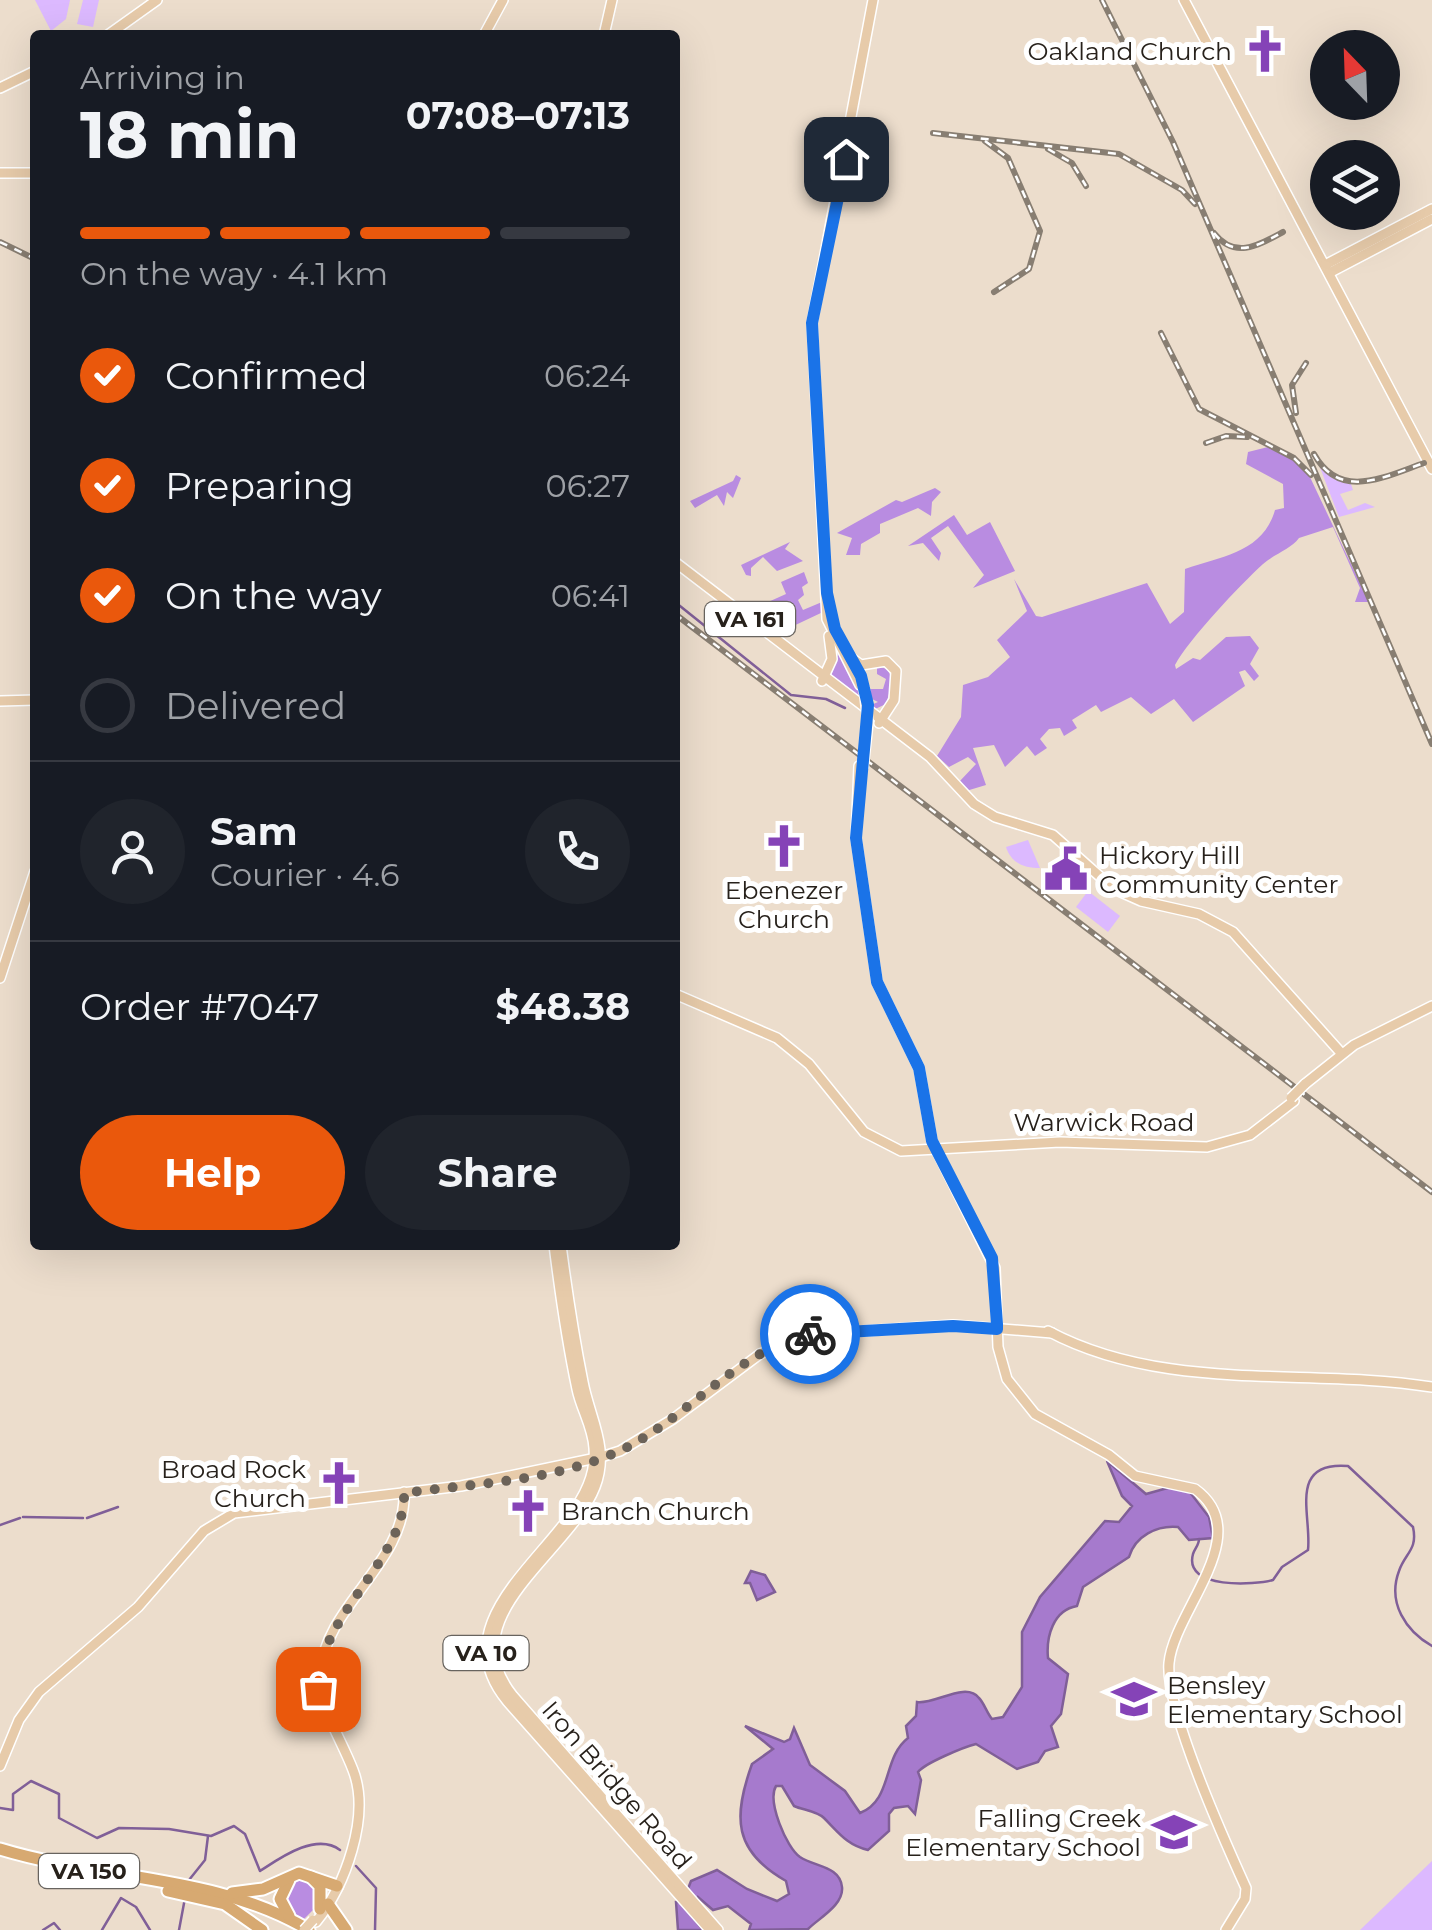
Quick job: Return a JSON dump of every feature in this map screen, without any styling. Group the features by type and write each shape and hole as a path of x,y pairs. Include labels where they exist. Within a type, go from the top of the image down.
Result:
{"highway":[{"name":"VA 150","path":"0,1852 196,1892"},
{"path":"196,1892 252,1892 299,1873 335,1885"},
{"path":"196,1892 254,1903 346,1930"},
{"path":"196,1892 235,1908 262,1930"}],"main road":[{"path":"115,30 157,0"},
{"path":"487,30 503,0"},
{"path":"605,30 612,0"},
{"path":"823,680 832,659 812,323 873,0"},
{"path":"1187,0 1432,457"},
{"path":"0,89 30,75"},
{"path":"0,175 30,175"},
{"path":"1330,268 1432,209"},
{"path":"1330,268 1432,219"},
{"path":"1330,268 1432,469"},
{"name":"VA 161","path":"680,569 930,757 958,791 986,812 1048,832 1125,900 1206,918 1240,938 1342,1054"},
{"path":"827,593 835,629 862,686 865,713 855,815 877,982 919,1068 936,1149 989,1254 994,1278 998,1368 1018,1402 1042,1421 1101,1450 1136,1476 1151,1482 1186,1485 1208,1501 1218,1538 1173,1646 1169,1676 1216,1821 1246,1888 1246,1899 1226,1930"},
{"path":"828,624 856,671"},
{"path":"850,657 861,664 886,662 896,671 898,684 879,721"},
{"path":"856,671 873,662"},
{"path":"862,686 867,669 886,666 894,677 886,720 891,728"},
{"name":"VA 161","path":"823,680 932,765 976,812 1046,836 1083,863"},
{"path":"0,703 30,702"},
{"path":"867,711 879,712 889,705"},
{"path":"0,967 14,916 30,879"},
{"path":"0,978 30,884"},
{"name":"Warwick Road","path":"680,994 777,1038 810,1064 875,1140 901,1151 1072,1137 1206,1142 1250,1130 1292,1100 1354,1045 1432,1006"},
{"path":"1330,1040 1354,1045"},
{"path":"559,1250 576,1382 598,1456"},
{"path":"0,1766 19,1720 34,1698 138,1607 204,1531 245,1510 548,1472 622,1449 786,1341 811,1334 995,1327 1052,1333 1132,1358 1222,1377 1432,1388"},
{"name":"Iron Bridge Road","path":"598,1456 586,1504 504,1611 493,1645 494,1660 513,1696 615,1808 682,1896 718,1930"},
{"path":"310,1922 335,1885 352,1836 358,1789 325,1710 320,1684 330,1640 402,1526 402,1491"},
{"name":"Iron Bridge Road","path":"694,1907 710,1930"}],"shaded area":[{"path":"35,0 70,0 66,19 50,30"},
{"path":"83,0 99,0 93,27 77,24"},
{"path":"1268,447 1296,461 1309,475 1369,602 1355,602 1360,588 1333,527 1299,538 1242,585 1175,665 1176,669 1193,658 1200,660 1226,637 1250,636 1259,648 1250,664 1259,676 1254,681 1245,670 1239,672 1245,686 1193,722 1174,699 1151,714 1131,697 1101,712 1096,705 1072,720 1077,728 1064,736 1060,728 1049,729 1040,739 1047,748 1035,756 1027,746 1005,767 994,745 973,748 986,785 966,791 959,782 976,764 968,757 949,767 937,756 961,717 963,685 988,677 1010,657 997,640 1027,611 1014,579 1036,616 1042,617 1147,583 1170,624 1184,612 1185,569 1251,544 1269,524 1275,510 1284,508 1283,484 1246,464 1248,452"},
{"path":"1319,465 1332,478 1351,484 1353,490 1340,494 1348,510 1365,503 1375,507 1339,517"},
{"path":"736,475 741,478 733,498 727,492 724,506 717,495 695,508 690,501 733,481"},
{"path":"935,488 941,492 932,502 931,516 918,508 880,524 880,533 861,544 860,555 846,555 852,538 837,533 896,500 902,502"},
{"path":"954,515 967,535 990,522 1015,571 973,588 984,575 948,526 931,538 941,553 939,561 923,543 908,546"},
{"path":"790,542 785,549 803,561 777,571 763,557 751,568 751,576 746,575 741,565"},
{"path":"804,572 808,583 802,587 804,595 798,600 803,610 822,602 823,612 787,629 778,620 794,612 790,604 754,620 750,610 786,594 781,582"},
{"path":"839,652 856,681 860,700 828,677"},
{"path":"877,666 887,669 893,680 886,704 873,710 871,705 878,702 870,698 868,689 883,689 886,679 877,674"},
{"path":"1028,840 1040,868 1019,864 1006,847"},
{"path":"1088,891 1120,916 1108,932 1076,907"},
{"path":"1107,1461 1146,1494 1171,1487 1189,1491 1209,1517 1213,1538 1189,1540 1178,1527 1148,1533 1136,1543 1129,1557 1083,1587 1077,1606 1057,1619 1050,1633 1048,1658 1068,1674 1061,1714 1051,1726 1058,1747 1045,1751 1038,1762 1017,1769 976,1744 928,1764 918,1772 921,1780 915,1814 908,1806 894,1808 889,1814 889,1831 868,1850 849,1842 821,1816 794,1806 782,1786 776,1786 776,1812 789,1844 800,1857 837,1875 842,1887 839,1900 808,1929 749,1930 751,1924 728,1906 713,1910 698,1897 690,1914 703,1930 678,1930 676,1902 683,1902 691,1881 717,1870 747,1889 777,1901 789,1894 786,1881 756,1858 742,1831 742,1800 752,1764 773,1749 745,1726 784,1742 790,1739 794,1728 810,1765 845,1791 860,1813 878,1799 894,1756 908,1738 906,1726 916,1716 917,1702 973,1693 992,1719 1003,1717 1022,1687 1022,1632 1040,1597 1105,1521 1119,1522 1132,1506 1122,1496"},
{"path":"751,1571 765,1575 775,1592 757,1600 750,1583 745,1583"},
{"path":"1432,1861 1432,1930 1360,1930"},
{"path":"303,1879 316,1886 316,1907 303,1920 290,1912 284,1891 288,1884"}],"waterway":[{"path":"680,606 791,695 826,699 845,708"},
{"path":"1199,1539 1193,1554 1193,1566 1199,1574 1223,1582 1273,1580 1282,1567 1308,1550 1310,1481 1317,1472 1329,1467 1348,1466 1413,1527 1414,1541 1399,1571 1395,1594 1407,1624 1432,1646"},
{"path":"87,1518 118,1507"},
{"path":"23,1517 83,1518"},
{"path":"0,1525 20,1518"},
{"path":"0,1808 13,1810 13,1794 31,1781 59,1794 59,1818 97,1838 119,1828 169,1829 211,1836 234,1826 245,1834 260,1871 309,1845 330,1845 340,1850"},
{"path":"189,1880 205,1860 208,1836"},
{"path":"356,1866 376,1888 375,1930"},
{"path":"102,1930 121,1898 136,1907 150,1930"},
{"path":"179,1930 185,1898"},
{"path":"43,1930 54,1923 60,1930"}],"railway":[{"path":"1102,0 1173,142 1432,744"},
{"path":"933,133 1119,154 1182,190 1195,204"},
{"path":"985,141 1008,158 1040,231 1029,269 994,292"},
{"path":"1048,149 1072,163 1086,186"},
{"path":"1214,233 1230,246 1247,248 1283,232"},
{"path":"0,242 30,257"},
{"path":"1161,333 1199,409 1294,458 1311,475"},
{"path":"1296,413 1292,385 1306,363"},
{"path":"1206,443 1226,436 1247,437"},
{"path":"1314,454 1325,468 1350,481 1378,479 1424,463"},
{"path":"680,618 1432,1192"}],"way so far":[{"path":"318,1689 324,1686 321,1672 330,1640 402,1526 404,1493 548,1472 620,1452 673,1419 748,1362 786,1341 810,1334"}],"place":[{"name":"Oakland Church","path":"1265,51"},
{"name":"Ebenezer Church","path":"784,846"},
{"name":"Hickory Hill Community Center","path":"1066,869"},
{"name":"Broad Rock Church","path":"339,1483"},
{"name":"Branch Church","path":"528,1511"},
{"name":"Bensley Elementary School","path":"1134,1699"},
{"name":"Falling Creek Elementary School","path":"1174,1832"}],"route":[{"path":"810,1334 920,1331 944,1326 997,1329 992,1258 932,1141 919,1068 877,982 856,838 855,815 868,733 868,705 861,676 835,629 827,593 812,335 846,159"}]}
